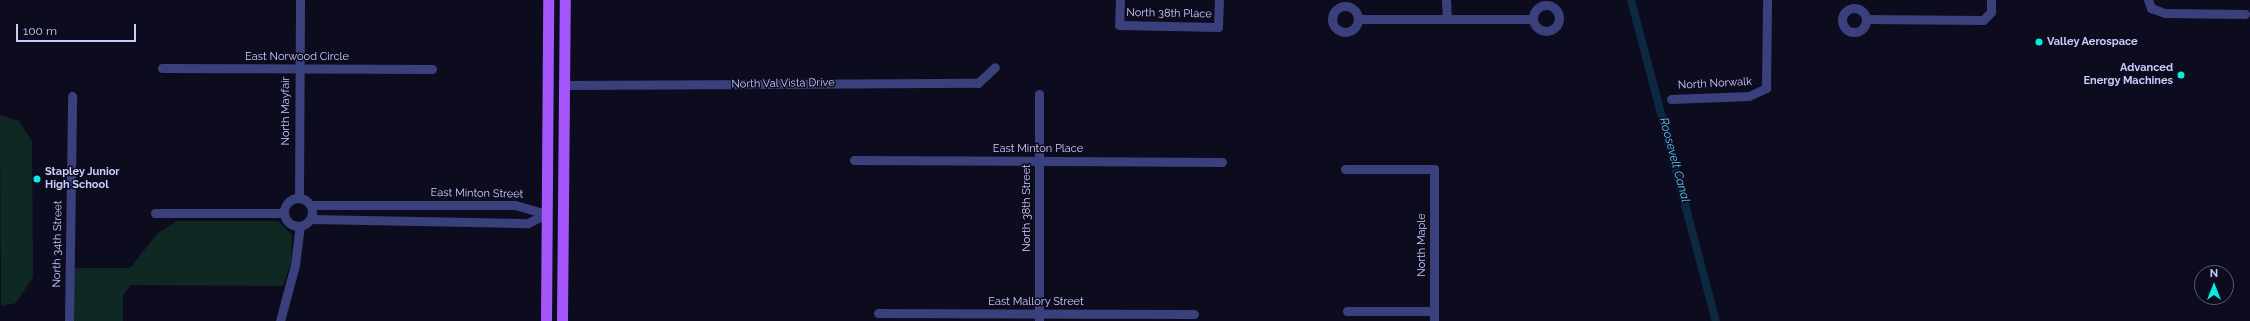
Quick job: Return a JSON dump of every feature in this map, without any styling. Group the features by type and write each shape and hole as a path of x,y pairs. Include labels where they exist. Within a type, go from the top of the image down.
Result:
{"main road":[{"path":"546,321 548,0"},
{"path":"562,321 565,0"},
{"path":"547,58 564,58"},
{"path":"547,85 564,85"},
{"path":"547,190 563,190"},
{"path":"546,214 562,214"},
{"path":"546,262 562,262"},
{"path":"546,304 562,304"}],"street":[{"name":"North Mayfair","path":"299,197 298,70 300,0"},
{"name":"North 38th Place","path":"1120,0 1119,25 1218,26 1219,0"},
{"path":"1446,0 1447,19"},
{"name":"North Norwalk","path":"1671,99 1750,96 1766,88 1767,0"},
{"path":"1866,19 1984,20 1991,12 1991,0"},
{"path":"2149,4 2165,13 2245,14"},
{"path":"1358,19 1533,19"},
{"name":"North Val Vista Drive","path":"564,85 978,83 996,67"},
{"name":"East Norwood Circle","path":"162,68 298,70 432,69"},
{"name":"North 38th Street","path":"1039,94 1039,317"},
{"name":"North 34th Street","path":"69,321 72,96"},
{"name":"East Minton Place","path":"854,160 1222,162"},
{"name":"North Maple","path":"1345,169 1434,169 1434,321"},
{"path":"300,226 288,222 284,213 286,204 299,197 311,205 311,219"},
{"name":"East Minton Street","path":"311,205 515,205 546,214"},
{"path":"155,213 284,213"},
{"path":"300,226 311,219 528,223 546,214"},
{"path":"280,321 295,265 300,226"},
{"path":"1347,311 1434,311"},
{"name":"East Mallory Street","path":"878,313 1039,317 1194,314"}],"green space":[{"path":"0,115 19,121 32,141 33,277 16,303 1,306"},
{"path":"177,221 278,221 292,235 291,263 283,286 131,285 123,295 123,321 73,321 74,268 130,268 157,234"}],"waterway":[{"name":"Roosevelt Canal","path":"1631,0 1716,321"}],"place":[{"name":"Valley Aerospace","path":"2039,42"},
{"name":"Advanced Energy Machines","path":"2181,75"},
{"name":"Stapley Junior High School","path":"37,179"}]}
